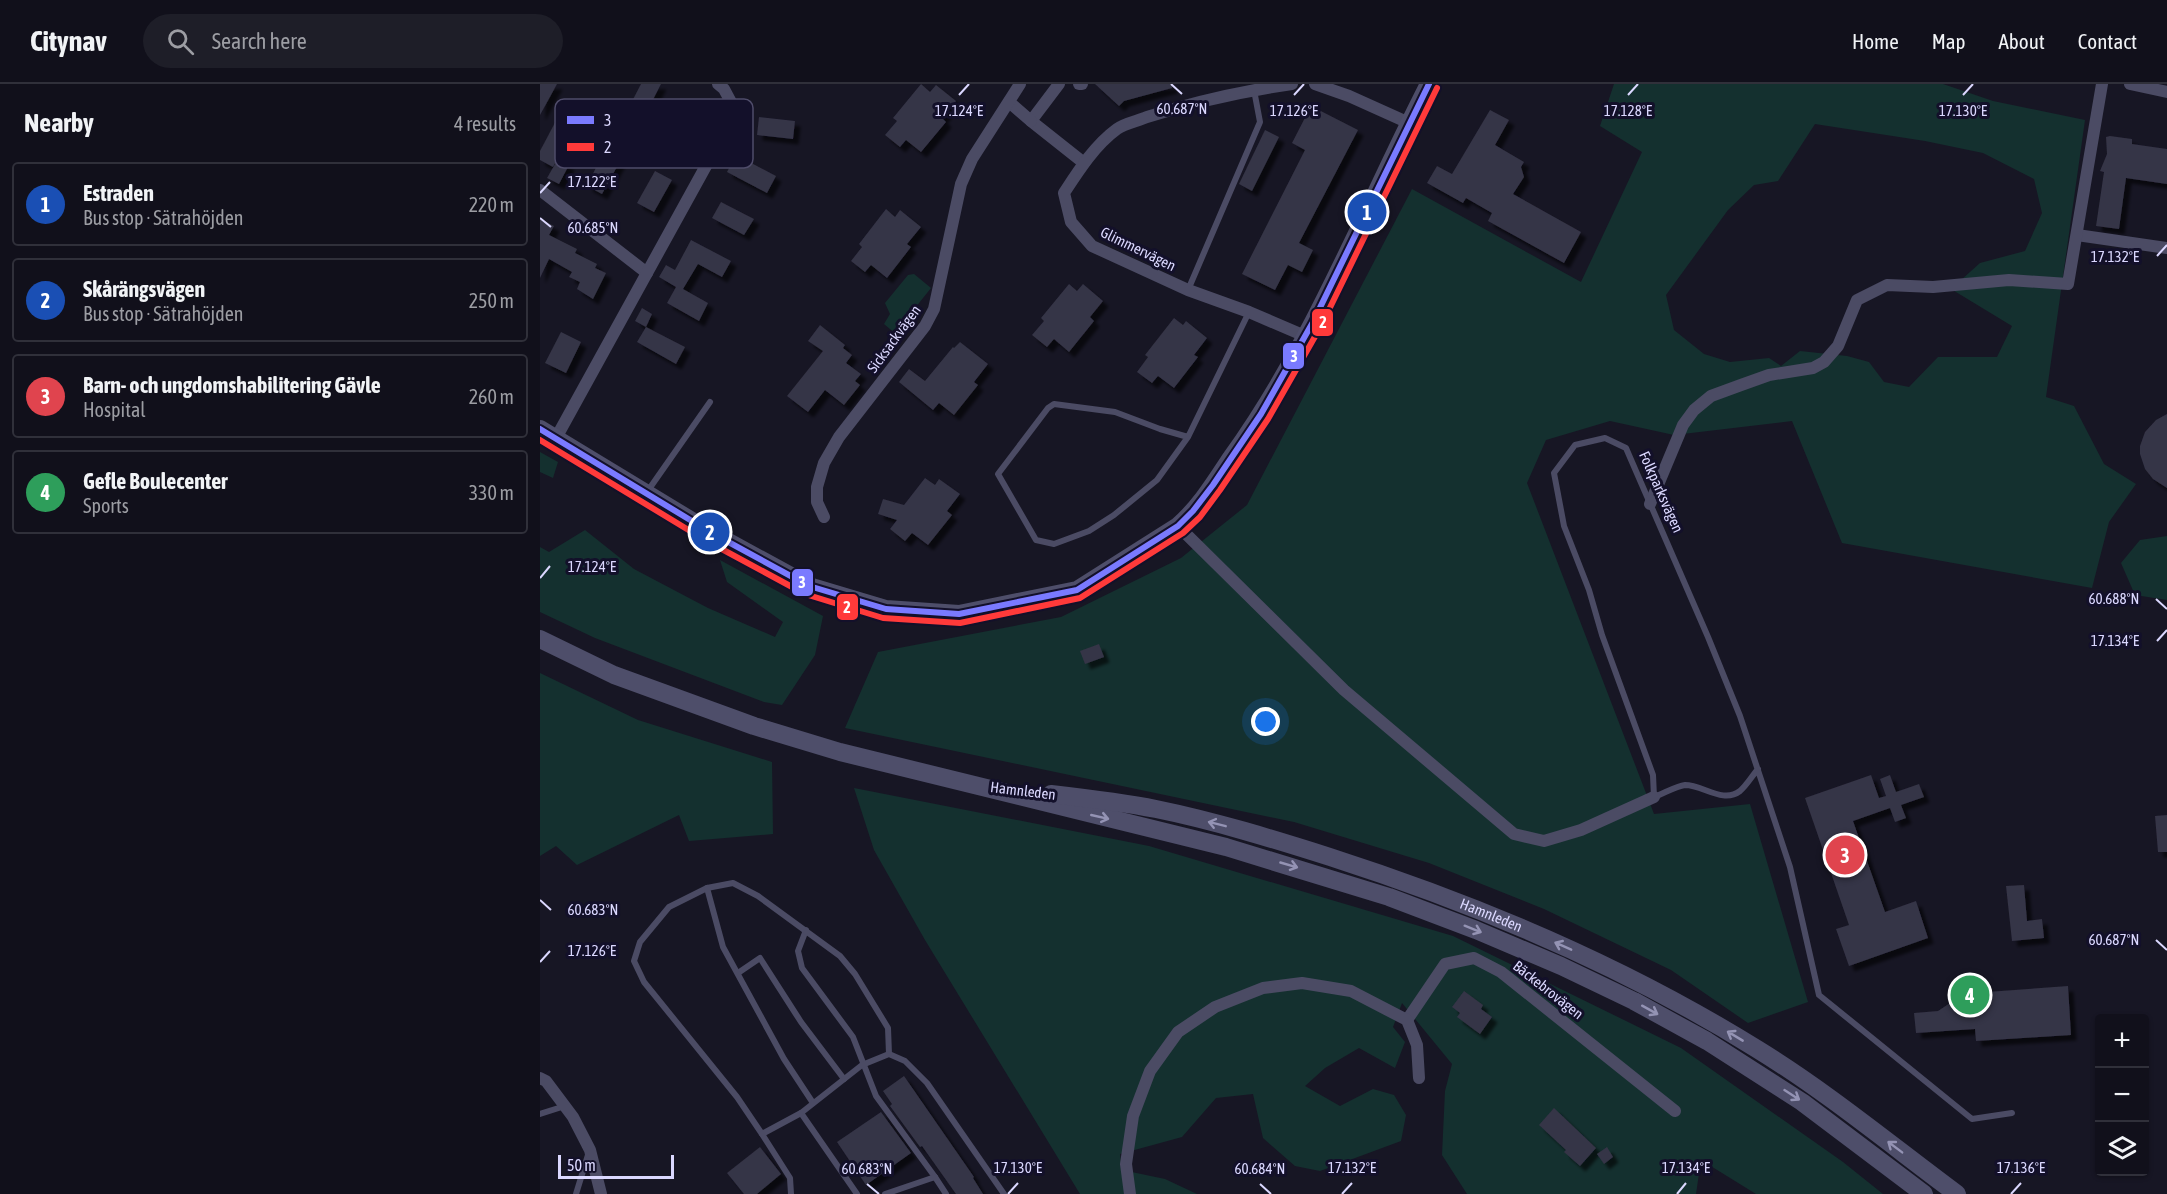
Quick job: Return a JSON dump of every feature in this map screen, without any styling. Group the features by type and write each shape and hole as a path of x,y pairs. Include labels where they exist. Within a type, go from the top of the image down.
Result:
{"main road":[{"path":"540,429 710,532 809,586 886,609 959,614 1077,590 1178,526 1191,514 1243,443 1291,364 1429,84"},
{"name":"Hamnleden","path":"540,639 614,675 754,726 840,752 1226,847 1389,897 1476,930 1603,986 1707,1041 1803,1102 1924,1194"},
{"name":"Hamnleden","path":"983,786 1155,809 1303,849 1394,878 1480,910 1565,946 1700,1015 1759,1050 1829,1097 1951,1190"},
{"name":"Hamnleden","path":"1863,1146 1907,1194"}],"street":[{"path":"718,84 729,99"},
{"name":"Sicksackvägen","path":"824,517 817,502 817,487 824,463 839,437 925,326 934,309 961,184 972,159 1020,84"},
{"path":"1031,121 1059,84"},
{"name":"Glimmervägen","path":"1292,84 1254,89 1161,113 1119,127 1084,163 1064,193 1071,222 1092,246 1188,290 1249,312 1305,336"},
{"path":"1315,84 1349,96 1409,123"},
{"path":"1650,504 1683,425 1694,410 1711,396 1769,375 1813,368 1824,362 1838,346 1857,300 1887,285 1933,287 2009,280 2068,284 2102,84"},
{"path":"2130,84 2167,92"},
{"path":"1009,102 1084,163"},
{"path":"556,438 705,168"},
{"path":"540,190 647,273"},
{"path":"2077,235 2167,248"},
{"path":"1178,526 1344,690 1514,834 1544,841 1581,830 1654,797"},
{"name":"Bäckebrovägen","path":"1407,1020 1445,964 1473,958 1501,972 1675,1111"},
{"path":"1130,1194 1126,1164 1133,1116 1150,1071 1178,1032 1215,1006 1263,988 1302,983 1351,991 1407,1020 1417,1045 1419,1078"},
{"path":"540,1078 546,1082 573,1117 590,1150 601,1194"}],"lane":[{"path":"1188,290 1260,122 1254,89"},
{"path":"1188,437 1115,412 1054,404 1048,408 998,474 1036,540 1054,544 1089,531 1137,498 1157,480 1188,437 1249,312"},
{"path":"647,492 710,402"},
{"name":"Folkparksvägen","path":"1654,797 1653,775 1602,635 1589,590 1564,526 1554,473 1575,445 1605,438 1626,448 1711,643 1758,769 1790,867 1819,995 1972,1119 2012,1113"},
{"path":"1654,797 1684,785 1707,789 1720,796 1729,795 1738,792 1758,769"},
{"path":"791,1194 790,1178 737,1096 644,982 634,961 640,942 669,907 707,888 733,884 758,897 840,956 855,974 888,1028 889,1054"},
{"path":"707,888 723,947 784,1059 813,1103"},
{"path":"806,930 798,951 802,969 852,1037 876,1096 946,1194"},
{"path":"738,973 760,958 801,1022 844,1079"},
{"path":"762,1134 801,1113 862,1065 889,1054 905,1061 927,1083 1004,1194"},
{"path":"540,1114 565,1106"},
{"path":"801,1113 857,1194"},
{"path":"576,1194 590,1150"},
{"path":"885,1194 935,1177"}],"green space":[{"path":"1614,84 1943,84 1993,101 2085,120 2046,397 2074,406 2104,464 2136,484 2109,522 2092,588 1842,543 1792,421 1674,435 1610,421 1546,440 1527,483 1654,814 1750,804 1808,1002 1748,1023 1671,970 1544,909 1429,863 1294,822 845,728 878,652 1061,617 1181,558 1247,505 1412,189 1581,282 1642,152 1600,126","holes":["1815,124 1925,141 1983,153 2034,179 2042,213 2025,251 1980,263 1951,289 2012,326 1997,357 1938,357 1909,387 1884,382 1869,362 1847,356 1800,351 1781,366 1769,358 1730,362 1704,354 1674,330 1666,295 1728,210 1754,185 1778,181"]},
{"path":"914,274 931,288 911,313 909,320 896,334 884,324 890,314 885,303 908,275"},
{"path":"540,452 558,462 553,478 540,472"},
{"path":"585,530 634,569 708,608 775,637 783,622 727,582 720,560 823,616 815,655 782,705 764,702 595,638 540,612 540,547 549,552"},
{"path":"2167,536 2167,600 2135,595 2121,563 2140,540"},
{"path":"540,673 638,720 772,762 773,834 689,841 679,815 577,865 556,846 540,856"},
{"path":"854,788 1149,846 1453,936 1681,1048 1843,1162 1883,1194 1756,1194 1701,1160 1696,1194 1467,1194 1442,1155 1445,1091 1452,1064 1402,1003 1393,1027 1405,1042 1395,1068 1359,1048 1325,1068 1305,1086 1340,1106 1373,1089 1394,1095 1406,1115 1401,1141 1320,1171 1295,1166 1263,1138 1253,1094 1216,1098 1182,1137 1120,1154 1122,1170 1165,1179 1197,1194 1080,1194 925,940 874,850"}],"building":[{"path":"540,84 557,84 540,115"},
{"path":"641,84 661,84 653,99 633,99"},
{"path":"921,84 930,92 936,85 956,101 942,118 946,122 921,152 906,140 900,147 885,135 897,121 893,118"},
{"path":"1095,84 1172,84 1172,88 1124,101 1119,106"},
{"path":"1311,106 1358,130 1299,243 1313,250 1302,272 1288,265 1275,290 1242,274 1305,150 1292,143"},
{"path":"1490,110 1509,120 1495,145 1524,162 1521,167 1524,177 1513,194 1581,232 1564,263 1488,221 1492,213 1466,198 1463,203 1427,183 1437,166 1452,174"},
{"path":"759,117 795,121 793,139 757,135"},
{"path":"555,123 555,163 553,167 540,160 540,151"},
{"path":"1265,130 1279,137 1252,191 1239,184"},
{"path":"2106,137 2132,139 2132,144 2167,149 2167,184 2126,178 2119,229 2096,226 2104,172 2100,171 2107,154"},
{"path":"555,164 555,168 567,168 559,184 547,178"},
{"path":"753,164 776,176 767,193 727,172 729,168 753,168"},
{"path":"596,168 616,168 602,194 587,186"},
{"path":"655,171 672,180 654,212 637,203"},
{"path":"721,202 754,219 744,235 712,218"},
{"path":"886,209 895,217 900,210 921,227 907,244 911,247 887,278 871,265 865,272 851,261 862,247 859,244"},
{"path":"540,219 554,226 549,235 577,249 575,253 597,264 595,268 606,273 593,299 577,289 580,282 569,277 572,272 549,259 540,278"},
{"path":"691,240 731,261 722,277 698,264 683,289 708,303 699,321 667,303 676,287 659,277 666,265 675,270"},
{"path":"1069,284 1077,291 1083,284 1103,301 1090,317 1094,321 1069,352 1054,339 1047,347 1032,335 1044,321 1041,318"},
{"path":"642,308 652,314 646,327 635,321"},
{"path":"1174,318 1183,325 1186,321 1207,338 1194,355 1198,357 1174,388 1158,376 1152,383 1137,372 1148,357 1145,355"},
{"path":"820,325 845,345 843,348 852,355 846,363 861,374 855,381 860,385 844,405 825,390 808,412 787,396 823,351 808,341"},
{"path":"646,327 685,347 676,364 637,342"},
{"path":"561,332 581,342 566,373 545,363"},
{"path":"960,342 988,364 974,382 978,385 954,415 939,403 933,410 899,382 909,369 925,381 953,347"},
{"path":"2167,414 2167,488 2153,479 2145,469 2140,446 2145,432 2156,420"},
{"path":"925,478 935,485 939,479 960,494 947,511 952,515 928,545 912,533 905,541 890,529 897,520 878,514 883,499 904,505"},
{"path":"1099,644 1104,657 1085,664 1080,651"},
{"path":"1871,775 1879,798 1886,796 1880,779 1890,775 1896,792 1919,784 1924,797 1901,805 1906,818 1895,822 1890,808 1853,821 1885,912 1916,901 1928,938 1849,966 1836,929 1849,925 1805,798"},
{"path":"2167,815 2167,852 2158,852 2155,816"},
{"path":"2024,885 2027,921 2042,919 2044,938 2012,941 2006,886"},
{"path":"2068,986 2071,1035 1976,1041 1975,1029 1916,1033 1914,1013 1938,1011 1959,997 1974,1003 1973,993"},
{"path":"1464,991 1483,1005 1481,1009 1492,1017 1480,1034 1457,1017 1460,1013 1452,1007"},
{"path":"904,1076 974,1177 983,1194 956,1194 890,1106 892,1104 883,1091"},
{"path":"1554,1108 1596,1148 1580,1166 1539,1125"},
{"path":"881,1112 911,1153 866,1185 837,1142"},
{"path":"760,1147 781,1174 757,1194 744,1194 727,1173"},
{"path":"1607,1147 1613,1157 1604,1164 1597,1154"}],"transit line":[{"name":"3","path":"540,429 710,532 809,586 886,609 959,614 1077,590 1178,526 1213,485 1261,414 1313,322 1429,84"},
{"name":"2","path":"540,440 705,540 805,594 883,618 960,623 1080,598 1183,533 1200,517 1220,490 1268,419 1321,326 1437,88"}],"place":[{"name":"Estraden","path":"1367,212"},
{"name":"Skårängsvägen","path":"710,532"},
{"name":"Barn- och ungdomshabilitering Gävle","path":"1845,855"},
{"name":"Gefle Boulecenter","path":"1970,995"}]}
